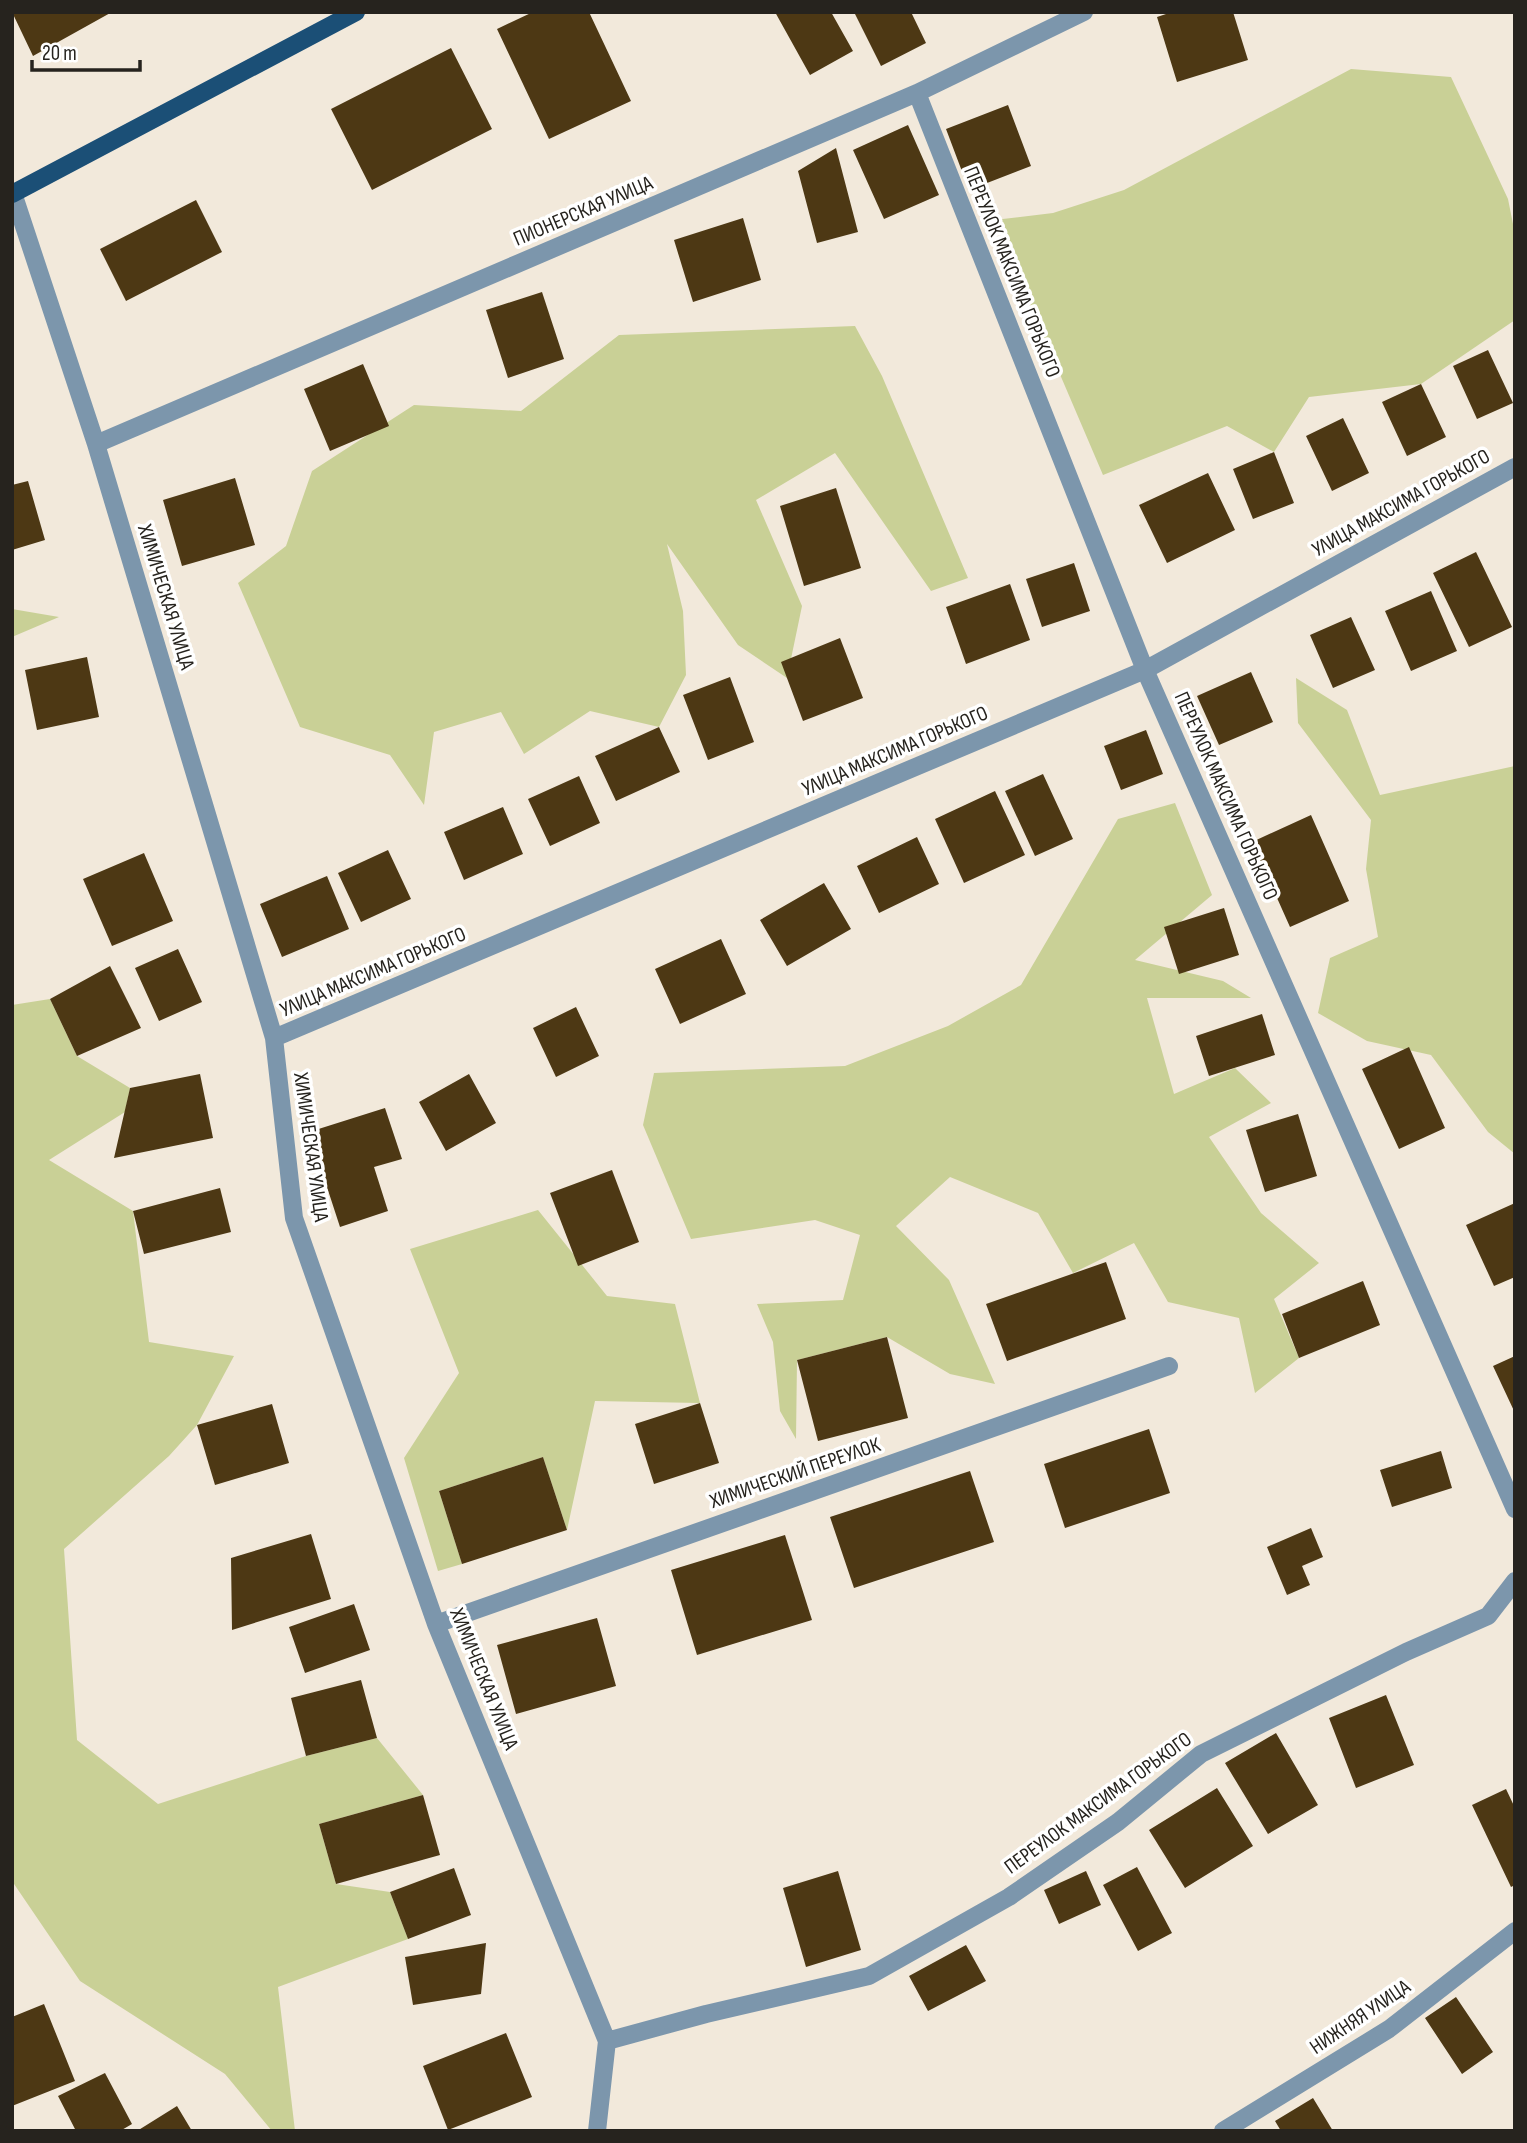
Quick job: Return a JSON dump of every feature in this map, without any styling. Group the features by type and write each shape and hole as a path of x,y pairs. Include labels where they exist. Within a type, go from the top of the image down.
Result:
{"main road":[{"path":"13,194 356,12"}],"street":[{"name":"ПИОНЕРСКАЯ УЛИЦА","path":"96,444 916,93 1084,12"},
{"name":"ПЕРЕУЛОК МАКСИМА ГОРЬКОГО","path":"916,93 1146,670 1515,1509"},
{"name":"ХИМИЧЕСКАЯ УЛИЦА","path":"13,194 96,444 274,1038 294,1218 436,1624 607,2041 597,2131"},
{"name":"УЛИЦА МАКСИМА ГОРЬКОГО","path":"274,1038 1146,670 1515,467"},
{"name":"ХИМИЧЕСКИЙ ПЕРЕУЛОК","path":"436,1624 1169,1366"},
{"name":"ПЕРЕУЛОК МАКСИМА ГОРЬКОГО","path":"607,2041 706,2014 869,1976 1009,1897 1118,1822 1201,1754 1406,1651 1488,1616 1515,1581"},
{"name":"НИЖНЯЯ УЛИЦА","path":"1223,2131 1389,2029 1515,1931"}],"green space":[{"path":"1351,69 1451,77 1508,199 1515,234 1515,320 1421,384 1309,397 1274,452 1227,426 1103,475 994,220 1053,213 1124,190"},
{"path":"855,326 882,376 968,578 931,591 835,453 756,500 802,606 787,678 738,645 667,544 683,611 686,675 659,727 590,711 524,754 501,712 434,732 424,805 390,755 300,727 238,583 286,546 312,471 414,405 521,411 619,335"},
{"path":"12,609 59,617 12,637"},
{"path":"1296,678 1347,710 1380,795 1515,766 1515,1154 1488,1132 1431,1055 1367,1041 1318,1013 1330,958 1378,937 1366,869 1371,820 1298,723"},
{"path":"1175,803 1212,895 1135,960 1223,981 1251,998 1147,998 1174,1094 1235,1068 1271,1103 1209,1137 1261,1213 1319,1263 1274,1299 1299,1358 1255,1393 1239,1318 1168,1302 1134,1243 1073,1273 1038,1213 950,1177 896,1226 949,1280 995,1384 950,1374 887,1337 797,1360 796,1439 780,1411 773,1342 757,1304 843,1300 860,1235 815,1220 691,1239 643,1125 654,1073 845,1066 948,1026 1021,985 1118,819"},
{"path":"50,999 77,1056 130,1088 125,1112 49,1160 133,1211 149,1342 234,1356 197,1425 169,1456 64,1549 77,1740 158,1804 306,1756 377,1738 423,1795 319,1824 336,1884 390,1892 408,1939 278,1987 295,2131 272,2131 225,2074 80,1981 12,1881 12,1005"},
{"path":"538,1210 607,1296 675,1304 700,1403 595,1401 567,1530 543,1457 439,1491 462,1564 438,1571 404,1458 459,1373 410,1249"}],"building":[{"path":"12,12 112,12 33,56"},
{"path":"533,12 589,12 631,101 549,139 497,29"},
{"path":"775,12 831,12 853,51 810,75"},
{"path":"854,12 911,12 926,43 881,66"},
{"path":"1172,12 1233,12 1248,60 1177,82 1157,17"},
{"path":"451,48 492,129 372,190 331,109"},
{"path":"1008,105 1031,166 969,190 946,129"},
{"path":"908,125 939,195 884,219 853,150"},
{"path":"836,148 858,232 817,243 798,171"},
{"path":"196,200 222,252 126,301 100,249"},
{"path":"743,218 761,280 693,302 674,240"},
{"path":"542,292 564,359 508,378 486,310"},
{"path":"1488,350 1513,403 1477,419 1453,366"},
{"path":"363,364 389,426 330,451 304,389"},
{"path":"1421,384 1446,437 1407,456 1382,402"},
{"path":"1343,418 1369,473 1332,491 1306,436"},
{"path":"1274,452 1294,503 1253,519 1233,469"},
{"path":"1208,473 1235,530 1167,563 1139,505"},
{"path":"235,478 255,545 182,566 163,500"},
{"path":"28,481 45,540 12,550 12,485"},
{"path":"836,488 861,568 804,586 780,506"},
{"path":"1476,552 1512,627 1469,647 1433,573"},
{"path":"1074,563 1090,611 1042,627 1026,579"},
{"path":"1010,584 1030,640 966,664 946,607"},
{"path":"1431,591 1457,651 1411,671 1385,611"},
{"path":"1351,617 1375,670 1333,688 1310,635"},
{"path":"840,638 863,698 803,721 781,662"},
{"path":"87,657 99,717 37,730 25,670"},
{"path":"1251,672 1273,722 1219,745 1197,696"},
{"path":"730,677 754,742 708,760 683,695"},
{"path":"659,727 680,772 616,801 595,756"},
{"path":"1146,730 1163,774 1121,790 1104,746"},
{"path":"1043,774 1073,839 1035,856 1005,791"},
{"path":"579,776 600,823 550,846 528,799"},
{"path":"995,791 1025,855 964,883 935,819"},
{"path":"503,807 523,854 464,880 444,832"},
{"path":"1311,815 1349,901 1290,927 1252,842"},
{"path":"917,837 939,884 879,913 857,866"},
{"path":"388,850 411,899 361,922 338,873"},
{"path":"144,853 173,921 112,946 83,879"},
{"path":"327,876 349,929 282,957 260,904"},
{"path":"824,883 851,929 787,966 760,920"},
{"path":"1224,908 1239,955 1179,974 1164,927"},
{"path":"721,939 746,994 680,1024 655,969"},
{"path":"178,949 202,1002 159,1021 135,968"},
{"path":"110,966 141,1028 77,1056 50,999"},
{"path":"576,1007 599,1056 556,1077 533,1028"},
{"path":"1262,1014 1275,1055 1209,1076 1196,1036"},
{"path":"1409,1047 1445,1128 1399,1149 1362,1069"},
{"path":"200,1074 213,1138 114,1158 130,1088"},
{"path":"469,1074 496,1123 446,1151 419,1102"},
{"path":"385,1108 402,1159 374,1167 388,1211 340,1227 309,1132"},
{"path":"1298,1114 1317,1176 1265,1192 1246,1130"},
{"path":"612,1170 639,1242 578,1266 550,1193"},
{"path":"220,1188 231,1232 144,1254 133,1211"},
{"path":"1515,1203 1515,1277 1494,1286 1466,1225"},
{"path":"1106,1262 1126,1319 1007,1361 986,1304"},
{"path":"1363,1281 1380,1325 1299,1358 1282,1314"},
{"path":"887,1337 908,1418 818,1441 797,1360"},
{"path":"1515,1356 1515,1413 1493,1366"},
{"path":"700,1403 719,1463 654,1484 635,1424"},
{"path":"272,1404 289,1463 215,1485 197,1425"},
{"path":"1149,1429 1170,1493 1065,1528 1044,1464"},
{"path":"1441,1451 1452,1488 1392,1507 1380,1470"},
{"path":"543,1457 567,1530 462,1564 439,1491"},
{"path":"970,1471 994,1542 854,1588 830,1517"},
{"path":"1311,1528 1323,1557 1302,1566 1310,1585 1287,1595 1267,1547"},
{"path":"311,1534 331,1599 232,1630 231,1558"},
{"path":"785,1535 812,1620 697,1655 671,1570"},
{"path":"354,1604 370,1650 305,1673 289,1627"},
{"path":"597,1618 616,1686 516,1714 497,1645"},
{"path":"361,1680 377,1738 306,1756 291,1698"},
{"path":"1386,1695 1414,1765 1356,1788 1329,1718"},
{"path":"1276,1733 1318,1805 1268,1834 1225,1763"},
{"path":"1217,1788 1253,1846 1185,1888 1149,1830"},
{"path":"1506,1789 1515,1808 1515,1885 1511,1887 1472,1805"},
{"path":"423,1795 440,1855 336,1884 319,1824"},
{"path":"1137,1867 1172,1933 1138,1951 1103,1885"},
{"path":"454,1868 471,1915 408,1939 390,1892"},
{"path":"838,1871 861,1950 806,1967 783,1888"},
{"path":"1086,1871 1101,1905 1059,1924 1044,1890"},
{"path":"486,1943 481,1994 413,2005 405,1957"},
{"path":"966,1945 986,1981 928,2011 909,1976"},
{"path":"1456,1997 1493,2052 1462,2074 1425,2018"},
{"path":"44,2004 75,2081 12,2106 12,2017"},
{"path":"506,2033 532,2097 448,2130 423,2066"},
{"path":"105,2073 132,2124 120,2131 76,2131 58,2096"},
{"path":"1313,2098 1333,2131 1281,2131 1275,2121"},
{"path":"177,2106 192,2131 137,2131"}]}
